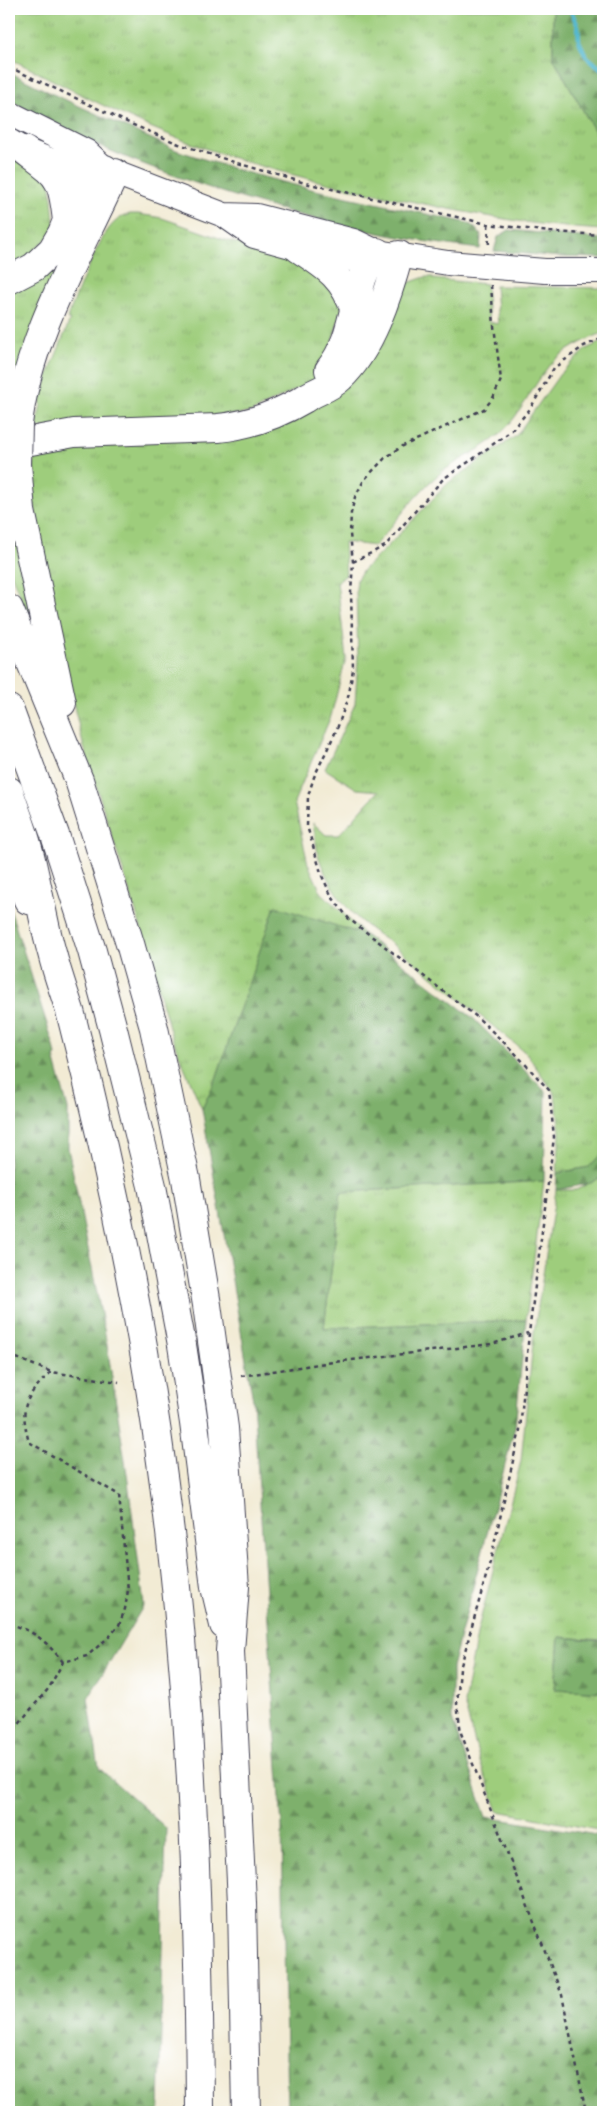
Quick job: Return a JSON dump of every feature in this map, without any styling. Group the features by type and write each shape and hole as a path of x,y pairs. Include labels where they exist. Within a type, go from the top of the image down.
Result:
{"highway":[{"path":"16,146 57,177 66,199 67,221"},
{"path":"9,280 41,262 52,250 67,221 81,186 110,171"},
{"path":"79,780 21,511 15,444 20,404 29,365 110,171"},
{"path":"298,248 326,266 339,278 355,311"},
{"path":"15,444 74,433 239,426 275,414 324,390 339,379 363,348 380,310 388,253"},
{"path":"305,398 343,349 355,311 362,278 388,253"},
{"path":"9,609 79,780 131,947 154,1028 194,1225 207,1305 224,1428 234,1587 230,1651 242,1903 246,2112"},
{"path":"9,709 55,835 92,951 152,1186 182,1345 215,1587 230,1651"},
{"path":"9,791 28,847 51,952 69,1010 98,1121 120,1223 152,1396 167,1504 193,1800 198,1950 200,2112"},
{"path":"9,858 51,952"}],"main road":[{"path":"9,113 87,152 110,171 224,215 254,236 298,248 356,260 388,253"},
{"path":"16,146 69,168 87,172 110,171"},
{"path":"224,215 257,216 354,241 388,253 448,263 512,269 603,272"}],"path":[{"path":"9,67 131,124 179,144 305,183 488,224 550,232 603,235"},
{"path":"488,224 490,253"},
{"path":"491,283 501,380 493,398 484,409 403,446 374,467 355,497 351,513 350,534 353,562 351,593 353,669 348,694 337,729 308,796 307,826 322,876 332,896 349,919 477,1018 515,1053 549,1090 554,1137 529,1333 520,1430 490,1562 460,1669 457,1704 461,1733 562,1995 586,2112"},
{"path":"353,562 385,546 443,478 511,431 530,409 554,368 584,346 603,338"},
{"path":"241,1376 324,1363 492,1344 529,1333"},
{"path":"9,1355 51,1372 119,1382"},
{"path":"9,1735 49,1688 63,1662 87,1656 110,1636 118,1625 125,1609 128,1590 118,1495 29,1442 23,1422 28,1396 51,1372"},
{"path":"9,1624 21,1627 46,1641 63,1662"}],"green space":[{"path":"9,9 553,9 553,57 603,146 603,230 523,222 418,203 280,171 198,146 130,118 9,58"},
{"path":"553,9 601,9 603,14 603,146 553,57"},
{"path":"9,72 176,150 241,171 306,188 468,223 481,235 480,249 388,235 296,214 206,187 162,171 118,154 9,100"},
{"path":"9,148 50,177 55,232 9,272"},
{"path":"130,214 162,218 225,240 308,263 344,303 323,370 314,380 250,413 36,428 40,402 47,378 70,320 67,319 88,266 109,228 119,218"},
{"path":"509,230 603,239 603,258 561,257 494,251 498,237"},
{"path":"47,265 62,265 9,409 9,286"},
{"path":"425,277 486,284 489,322 498,324 495,286 603,288 603,333 574,347 553,361 506,428 492,441 438,475 374,546 344,542 346,575 337,582 346,658 331,716 294,802 308,864 321,892 365,935 275,907 216,1079 202,1109 172,1038 146,944 83,744 66,673 34,504 31,482 34,481 34,452 49,448 282,423 405,284"},
{"path":"603,341 603,1152 590,1167 557,1173 560,1133 555,1094 526,1053 391,943 378,935 347,907 331,885 319,858 313,823 326,835 338,835 379,791 357,789 325,769 355,704 358,659 357,579 363,570 448,483 516,436 560,374 586,349"},
{"path":"9,490 31,616 28,617 9,568"},
{"path":"9,906 54,1046 56,1056 54,1057 68,1109 68,1148 106,1339 127,1474 144,1605 88,1698 99,1768 166,1828 159,2112 9,2112"},
{"path":"275,906 365,935 473,1018 546,1092 544,1181 341,1192 324,1328 526,1320 515,1427 452,1667 452,1719 486,1817 603,1836 603,2112 287,2112 282,1827 253,1400 202,1109 216,1079"},
{"path":"603,1152 603,1176 591,1183 556,1190 557,1173 589,1167"},
{"path":"603,1176 603,1640 559,1637 555,1689 603,1692 603,1831 498,1811 481,1765 464,1703 478,1629 521,1461 534,1333 556,1190 576,1190"},
{"path":"544,1181 526,1320 324,1328 341,1192"},
{"path":"559,1637 603,1641 603,1692 555,1689"}],"waterway":[{"path":"570,9 578,26 579,41 586,56 603,70"}]}
